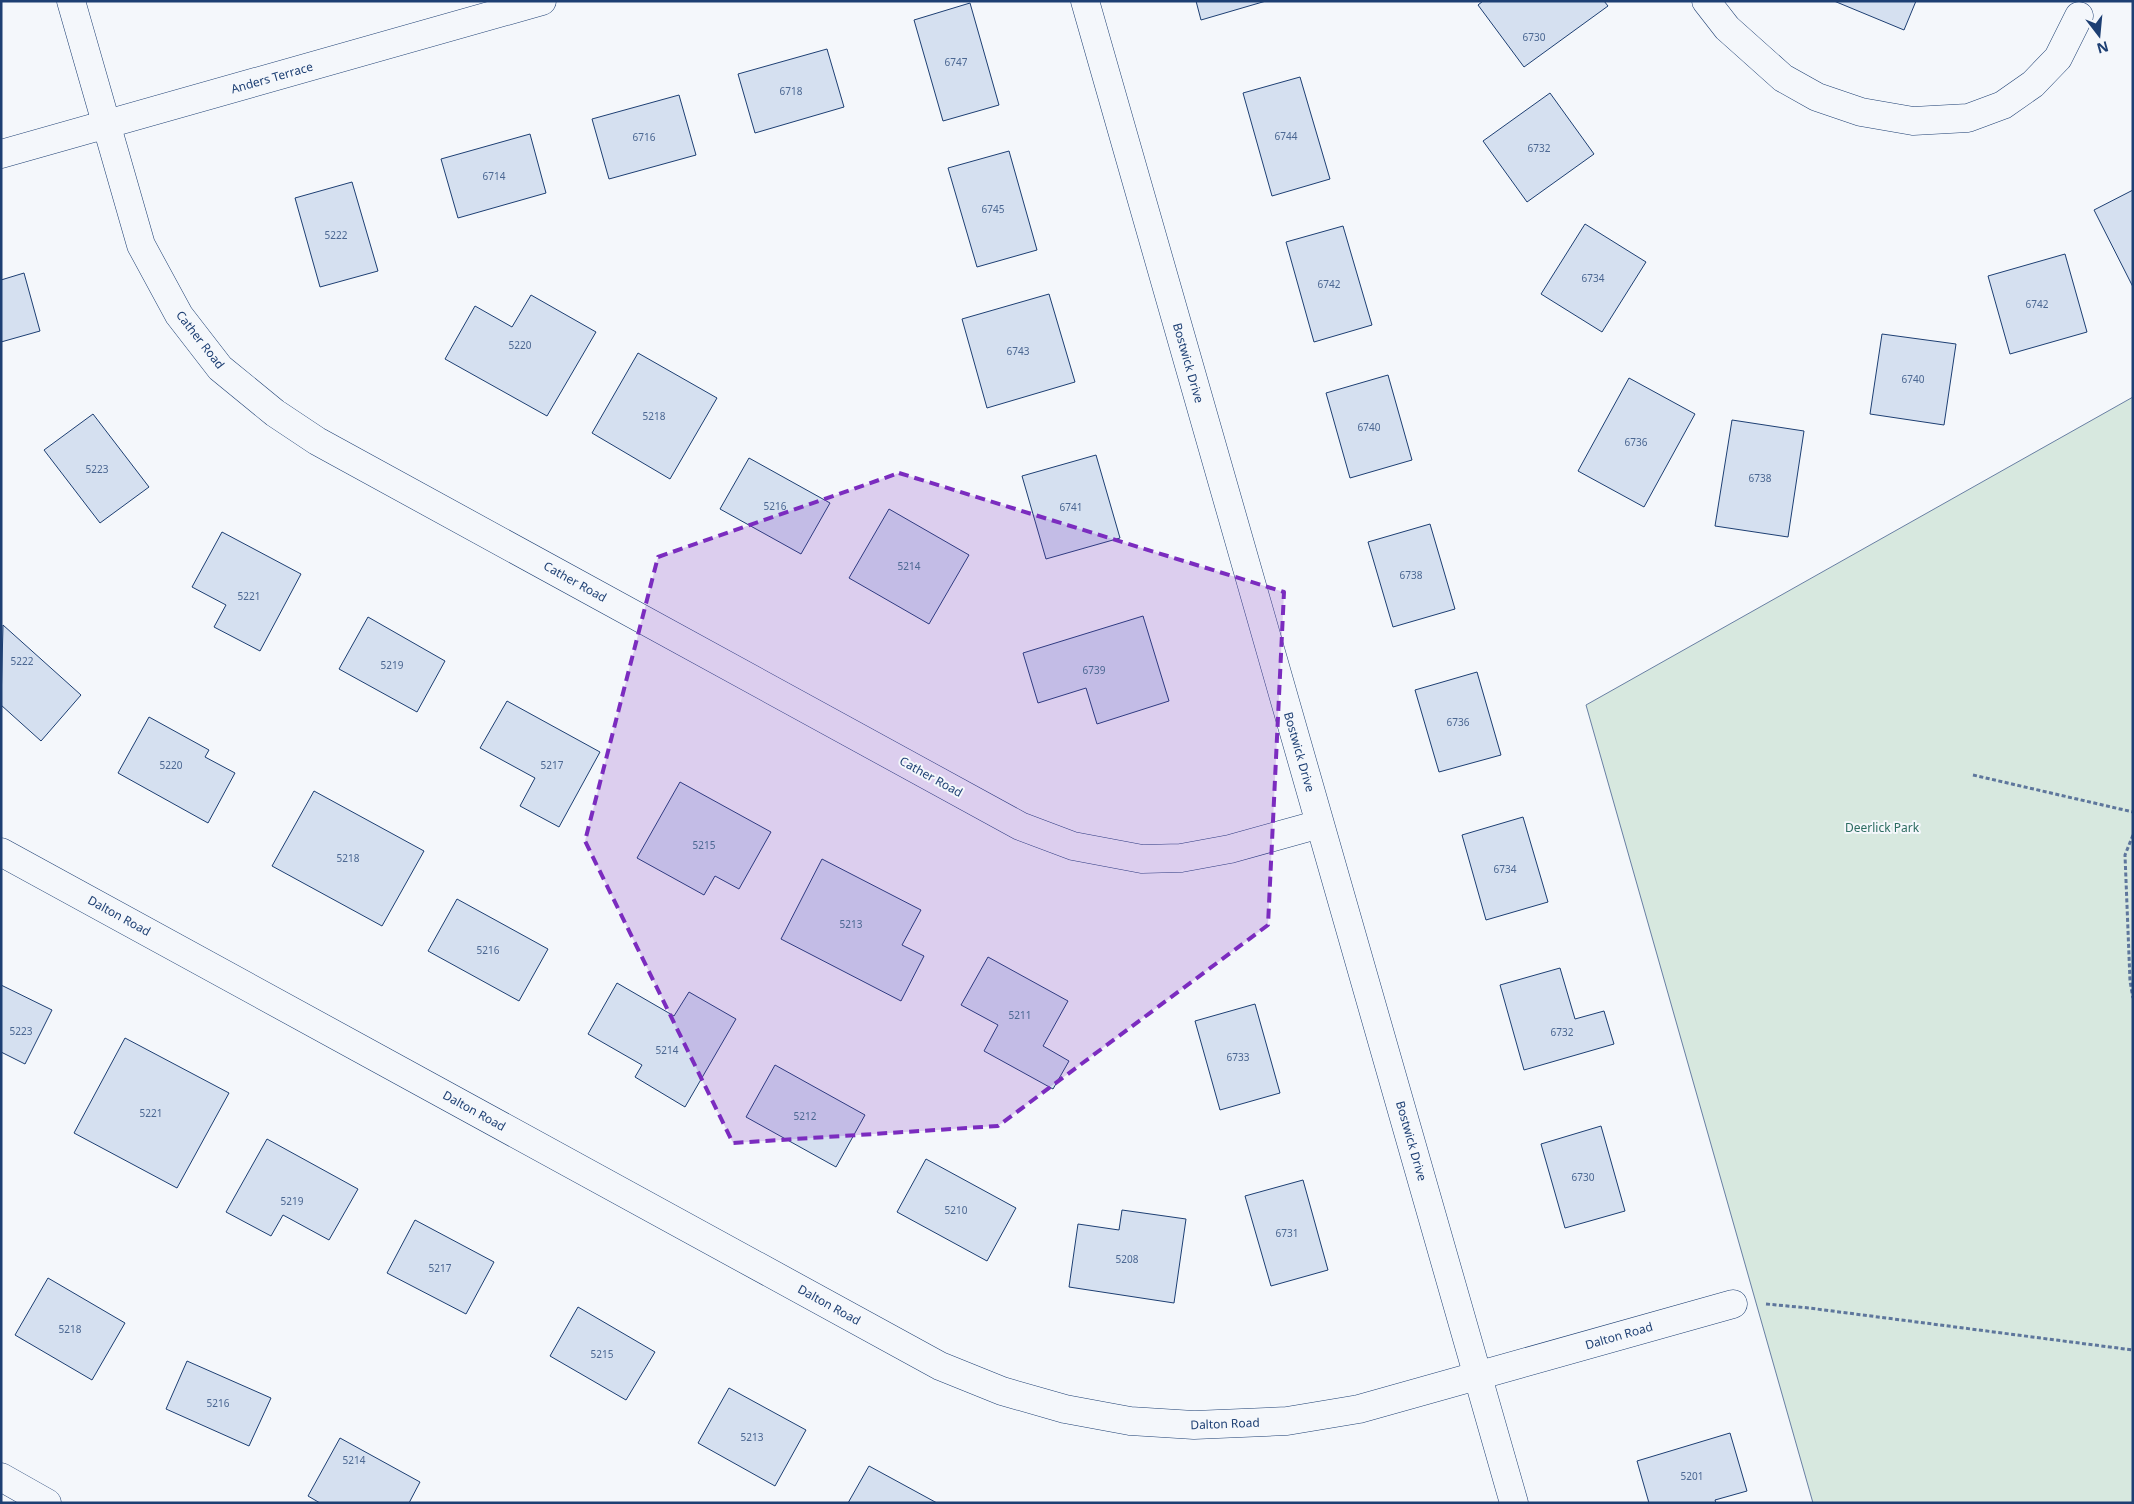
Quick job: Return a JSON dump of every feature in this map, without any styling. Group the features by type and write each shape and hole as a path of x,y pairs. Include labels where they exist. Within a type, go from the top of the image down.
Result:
{"street":[{"name":"Cather Road","path":"71,1 141,245 179,315 220,368 275,413 317,441 1020,826 1073,846 1142,859 1181,858 1230,849 1320,824"},
{"name":"Anders Terrace","path":"1,154 542,1"},
{"name":"Bostwick Drive","path":"1085,1 1514,1503"},
{"path":"1706,1 1727,28 1782,78 1818,97 1861,112 1913,121 1968,118 2003,105 2033,84 2058,58 2079,16"},
{"name":"Dalton Road","path":"1,852 940,1366 1002,1391 1065,1410 1120,1420 1194,1426 1287,1421 1359,1409 1733,1304"},
{"path":"1,1477 47,1503"}],"path":[{"path":"1973,776 2133,812"},
{"path":"2133,835 2126,855 2130,981 2133,998"},
{"path":"1733,1304 1752,1303 1809,1308 2133,1350"}],"highlighted area":[{"path":"899,473 1284,592 1268,925 998,1126 733,1143 585,841 658,557"}],"green space":[{"name":"Deerlick Park","path":"2133,397 2133,1503 1813,1503 1586,705"}],"building":[{"path":"1196,1 1266,1 1201,20"},
{"path":"1483,1 1604,1 1608,6 1524,67 1478,5"},
{"path":"1834,1 1916,1 1904,30"},
{"path":"970,3 999,105 943,121 914,20"},
{"path":"827,49 844,107 755,133 738,74"},
{"path":"1300,77 1330,179 1272,196 1243,93"},
{"path":"1550,93 1594,154 1527,202 1483,141"},
{"path":"679,95 696,155 609,179 592,119"},
{"path":"530,134 546,193 458,218 441,159"},
{"path":"1009,151 1037,250 977,267 948,168"},
{"path":"352,182 378,271 320,287 295,198"},
{"path":"2133,190 2133,287 2094,210"},
{"path":"1585,224 1646,262 1602,332 1541,294"},
{"path":"1343,226 1372,325 1314,342 1286,242"},
{"path":"2065,254 2087,332 2010,354 1988,276"},
{"path":"24,273 40,331 1,342 1,280"},
{"path":"1049,294 1075,382 987,408 962,319"},
{"path":"531,295 596,332 547,416 445,359 475,306 512,327"},
{"path":"1882,334 1956,344 1944,425 1870,414"},
{"path":"638,353 717,398 670,479 592,433"},
{"path":"1388,375 1412,460 1350,478 1326,393"},
{"path":"1629,378 1695,414 1644,507 1578,471"},
{"path":"93,414 149,487 100,523 44,450"},
{"path":"1732,420 1804,431 1788,537 1715,526"},
{"path":"1096,455 1120,538 1046,559 1022,476"},
{"path":"749,458 830,503 801,554 720,509"},
{"path":"889,509 969,555 929,624 849,578"},
{"path":"1430,524 1455,609 1393,627 1368,542"},
{"path":"222,532 301,574 260,651 214,627 226,605 192,587"},
{"path":"1143,616 1169,701 1097,724 1086,688 1038,703 1023,653"},
{"path":"368,617 445,661 417,712 339,669"},
{"path":"3,625 81,695 41,741 1,705"},
{"path":"1477,672 1501,755 1439,772 1415,690"},
{"path":"507,701 600,752 559,827 520,806 535,778 480,748"},
{"path":"149,717 209,750 205,757 235,773 208,823 118,773"},
{"path":"680,782 771,832 739,889 715,876 704,895 637,858"},
{"path":"314,791 424,851 382,926 272,866"},
{"path":"1523,817 1548,902 1486,920 1462,835"},
{"path":"822,859 921,910 902,945 924,956 901,1001 781,939"},
{"path":"457,899 548,949 519,1001 428,951"},
{"path":"988,957 1068,1001 1043,1046 1069,1061 1053,1089 984,1051 998,1025 961,1005"},
{"path":"1560,968 1575,1019 1604,1011 1614,1044 1524,1070 1500,985"},
{"path":"617,983 674,1016 689,992 736,1019 685,1107 635,1077 642,1065 588,1034"},
{"path":"1,985 52,1010 25,1064 1,1052"},
{"path":"1255,1004 1280,1093 1220,1110 1195,1021"},
{"path":"125,1038 229,1093 177,1188 74,1133"},
{"path":"775,1065 865,1115 836,1167 746,1117"},
{"path":"1601,1126 1625,1211 1565,1228 1541,1144"},
{"path":"267,1139 358,1189 329,1240 283,1215 271,1236 226,1212"},
{"path":"926,1159 1016,1208 987,1261 897,1212"},
{"path":"1303,1180 1328,1270 1271,1286 1245,1196"},
{"path":"1122,1210 1186,1219 1174,1303 1069,1287 1078,1224 1119,1230"},
{"path":"415,1220 494,1262 466,1314 387,1273"},
{"path":"48,1278 125,1323 92,1380 15,1335"},
{"path":"578,1307 655,1352 626,1400 550,1356"},
{"path":"187,1361 271,1398 249,1446 166,1409"},
{"path":"729,1388 806,1430 775,1486 698,1443"},
{"path":"1730,1433 1747,1491 1715,1500 1716,1503 1649,1503 1637,1461"},
{"path":"340,1438 420,1482 409,1503 320,1503 308,1496"},
{"path":"869,1466 937,1503 848,1503"}]}
